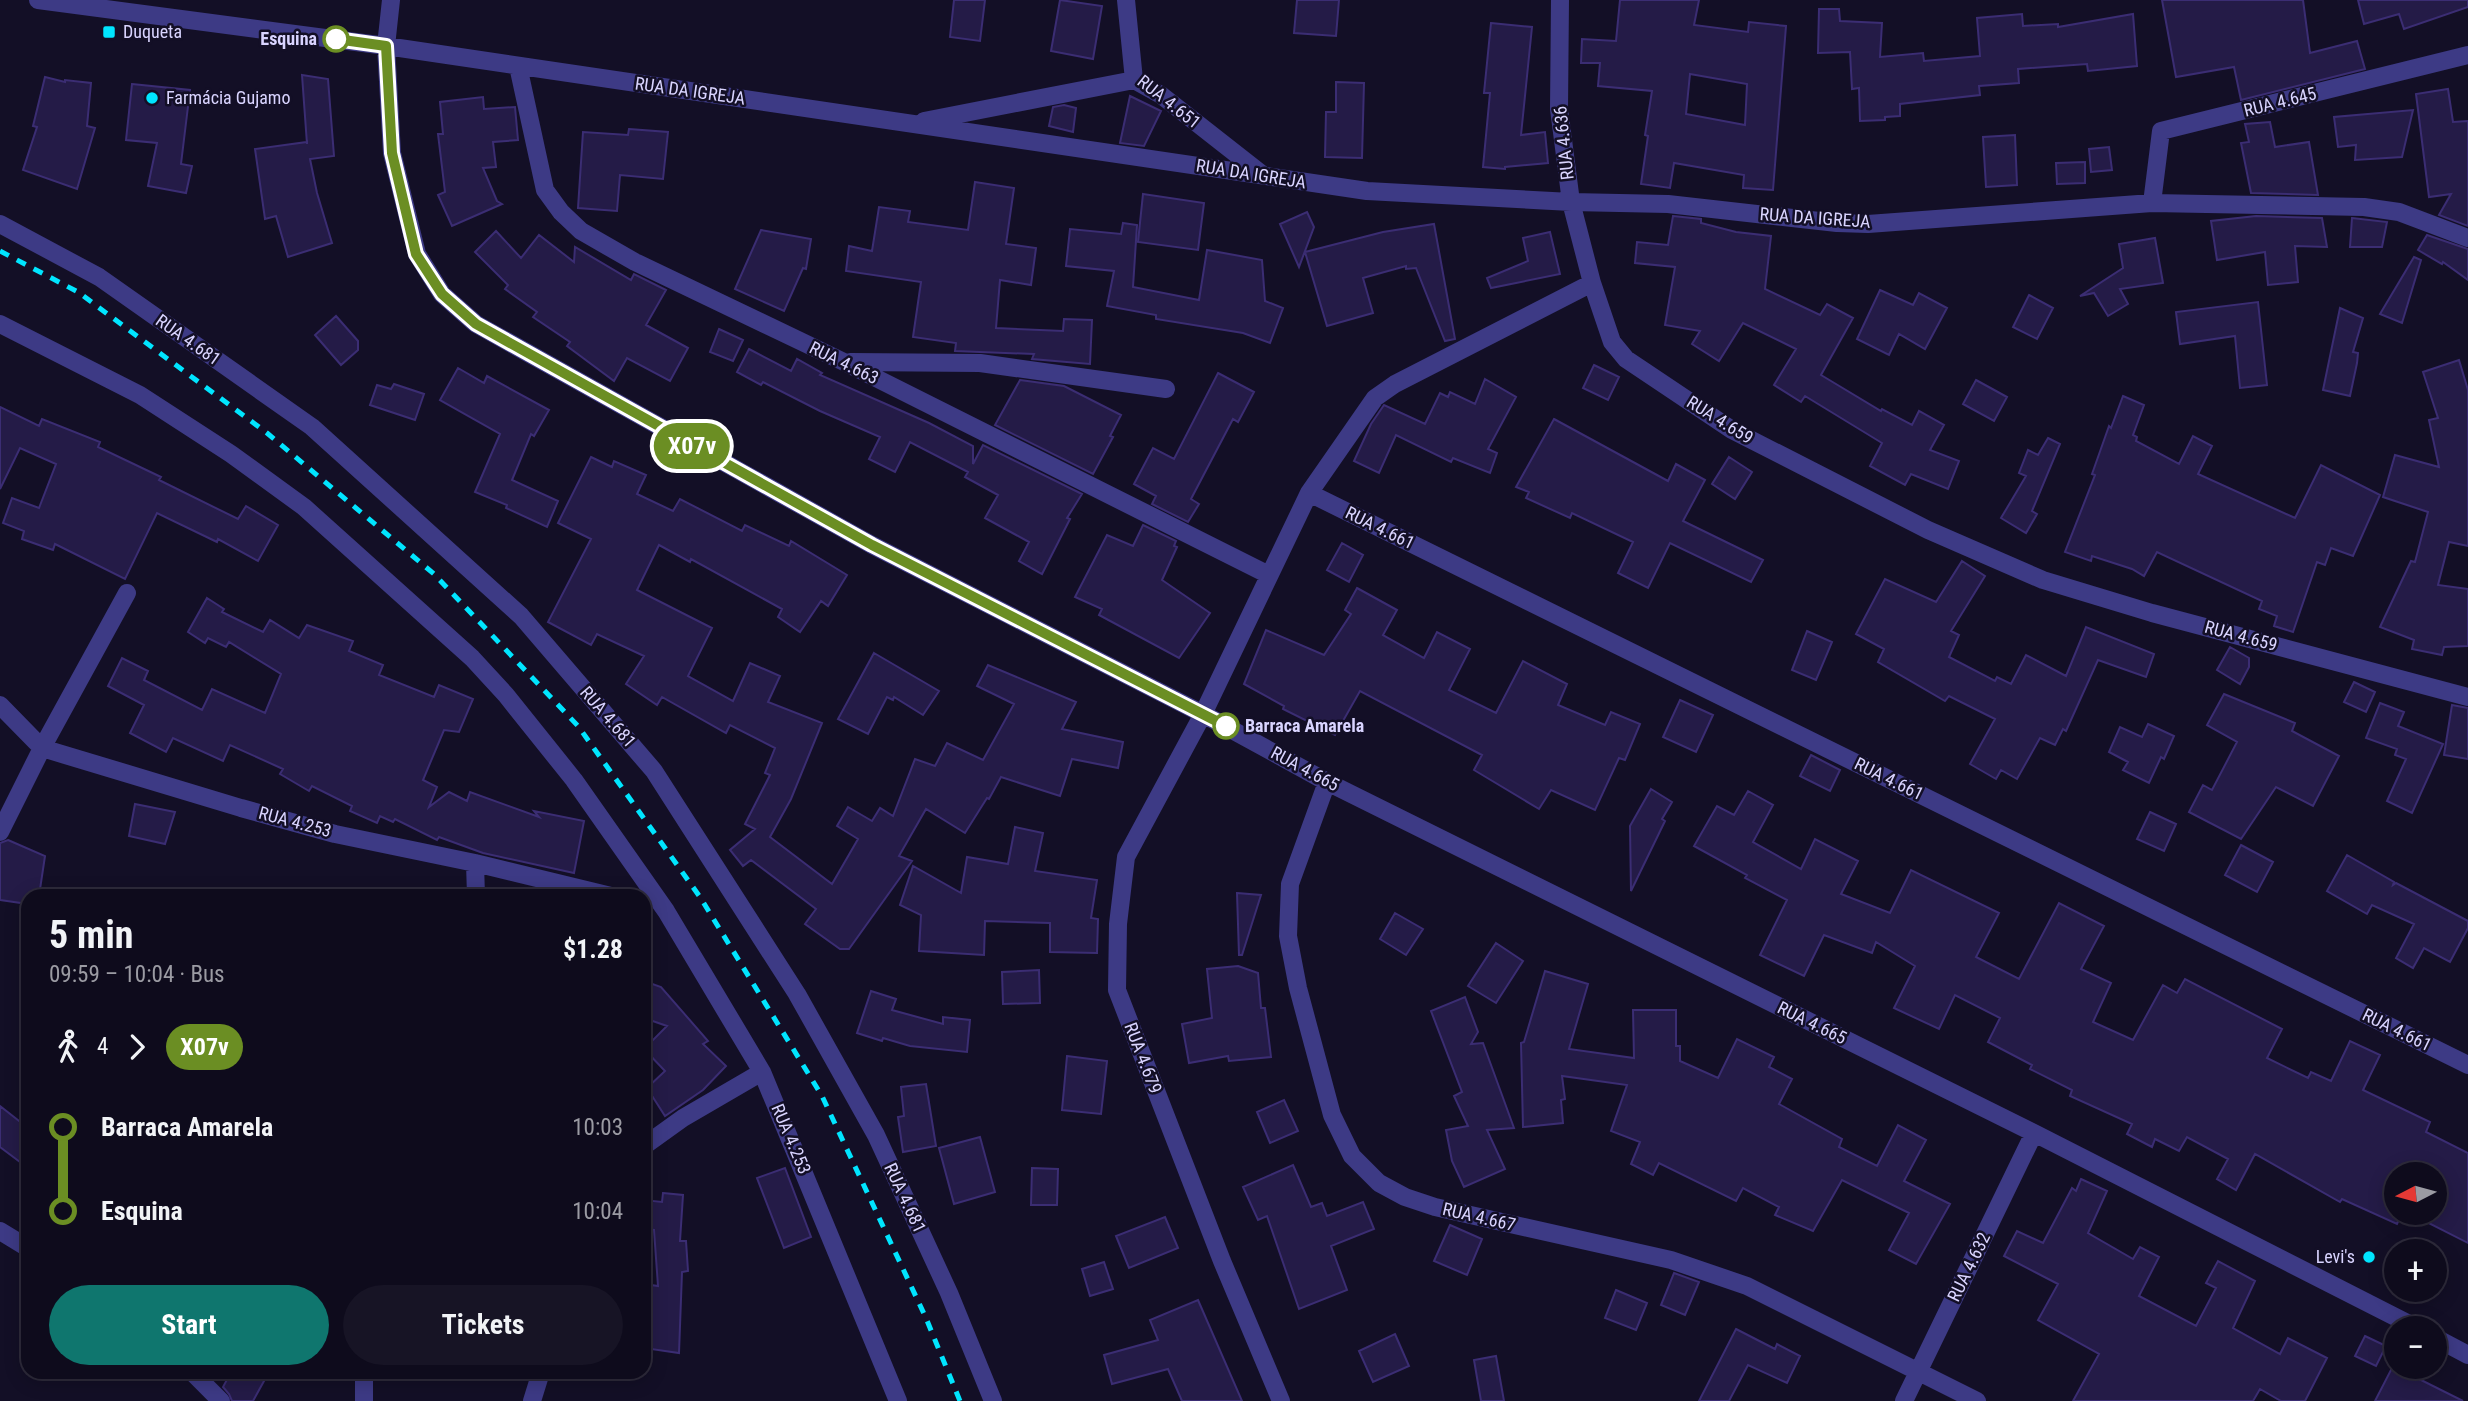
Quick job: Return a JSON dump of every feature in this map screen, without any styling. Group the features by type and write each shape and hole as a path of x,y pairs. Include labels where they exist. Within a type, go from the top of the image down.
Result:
{"street":[{"name":"RUA DA IGREJA","path":"37,0 386,46 1367,191 1571,202 1668,204 1868,224 2152,202 2364,207 2399,212 2468,238"},
{"name":"RUA 4.665","path":"391,0 386,46 392,153 416,254 442,294 476,324 872,545 1203,714 1327,782 2034,1133 2393,1316"},
{"name":"RUA 4.651","path":"1126,0 1134,79 1161,95 1264,175"},
{"name":"RUA 4.636","path":"1560,0 1559,109 1571,202 1592,283"},
{"name":"RUA 4.645","path":"2152,202 2161,131 2468,55"},
{"name":"RUA 4.663","path":"518,66 545,190 561,212 582,231 635,262 844,362 1269,575"},
{"path":"911,124 1134,79"},
{"name":"RUA 4.681","path":"0,224 99,277 312,427 521,616 654,771 797,994 876,1135 949,1293 993,1401"},
{"path":"1203,714 1309,493 1375,398 1395,384 1592,283"},
{"name":"RUA 4.659","path":"1592,283 1612,342 1626,359 1732,430 1928,530 2043,580 2152,613 2468,697"},
{"name":"RUA 4.253","path":"0,324 140,395 231,454 304,507 472,659 506,695 574,780 651,889"},
{"path":"844,362 981,363 1166,388"},
{"name":"RUA 4.661","path":"1309,493 2468,1065"},
{"path":"0,832 42,748 127,593"},
{"name":"RUA 4.253","path":"0,705 42,748 324,830 582,889"},
{"name":"RUA 4.679","path":"1203,714 1126,857 1118,924 1117,990 1217,1248 1281,1401"},
{"name":"RUA 4.667","path":"1327,782 1290,884 1288,936 1298,988 1332,1115 1352,1156 1379,1183 1405,1197 1435,1207 1671,1261 1747,1286 1977,1401"},
{"path":"475,863 476,889"},
{"name":"RUA 4.253","path":"651,890 762,1072 898,1401"},
{"path":"651,907 666,911"},
{"path":"651,1141 683,1118 762,1072"},
{"name":"RUA 4.632","path":"1904,1401 2034,1133"},
{"path":"0,1231 21,1244"},
{"path":"2447,1344 2468,1355"},
{"path":"199,1379 221,1401"},
{"path":"364,1379 364,1401"},
{"path":"532,1401 539,1379"}],"building":[{"path":"954,0 985,0 980,41 950,37"},
{"path":"1060,0 1102,6 1093,59 1051,51"},
{"path":"1297,0 1339,0 1336,36 1294,33"},
{"path":"1620,0 1699,0 1694,25 1748,32 1749,22 1786,26 1773,190 1743,188 1744,175 1674,163 1670,188 1641,184 1652,91 1598,86 1600,63 1581,63 1582,39 1616,41","holes":["1690,74 1747,84 1745,125 1686,114"]},
{"path":"2162,0 2303,0 2310,53 2357,41 2365,69 2241,100 2234,67 2176,77"},
{"path":"2358,0 2468,0 2468,7 2404,29 2399,14 2364,24"},
{"path":"1819,9 1839,9 1840,21 1882,23 1880,57 1923,53 1924,61 1980,56 1977,18 2022,14 2023,26 2058,24 2058,27 2133,14 2137,66 2088,71 2087,64 2018,69 2019,83 1979,86 1980,95 1900,104 1900,116 1885,117 1885,120 1860,121 1859,88 1852,89 1850,52 1818,53"},
{"path":"1491,23 1532,27 1521,135 1545,132 1548,163 1505,169 1483,167 1490,93 1484,93"},
{"path":"302,75 328,79 334,156 310,159 332,243 288,257 276,216 265,219 255,149 307,142"},
{"path":"45,77 65,82 91,83 87,126 95,128 77,189 23,170 37,127 33,126"},
{"path":"1336,82 1364,83 1362,158 1325,157 1326,112 1336,112"},
{"path":"132,84 190,90 181,164 192,166 186,193 148,186 157,143 126,140"},
{"path":"2448,89 2453,122 2468,121 2468,226 2439,215 2451,194 2429,197 2416,94"},
{"path":"1130,96 1161,111 1144,146 1120,143"},
{"path":"483,97 484,109 515,107 518,140 493,142 496,167 483,168 497,201 502,204 452,226 438,195 445,192 438,134 443,134 440,102"},
{"path":"1064,105 1076,108 1073,132 1049,126 1053,107"},
{"path":"2413,110 2402,157 2355,160 2356,145 2338,147 2334,117"},
{"path":"2270,122 2275,147 2309,142 2318,195 2251,193 2241,143 2249,142 2245,124"},
{"path":"629,129 668,132 663,179 620,175 617,211 578,208 583,132 628,135"},
{"path":"2015,135 2017,185 1986,187 1983,137"},
{"path":"2109,147 2112,170 2091,172 2089,149"},
{"path":"2085,162 2085,183 2057,184 2056,163"},
{"path":"975,182 1014,188 1006,244 1036,248 1031,285 1000,280 996,328 1063,331 1064,319 1092,320 1090,364 1032,359 1034,354 955,351 956,343 913,337 921,282 846,271 849,246 872,251 879,207 910,211 908,222 968,230"},
{"path":"1143,194 1204,203 1198,250 1138,242"},
{"path":"1307,212 1314,227 1299,267 1280,224"},
{"path":"1673,216 1701,219 1701,223 1736,232 1771,236 1765,289 1820,315 1827,304 1853,318 1821,375 1881,411 1882,409 1912,425 1919,411 1944,425 1930,450 1959,461 1948,489 1911,474 1905,485 1870,466 1882,443 1805,396 1801,402 1774,385 1796,349 1743,323 1719,361 1692,344 1700,331 1665,325 1675,267 1635,263 1637,242 1668,245"},
{"path":"2256,216 2322,218 2327,247 2295,246 2298,282 2268,285 2265,252 2217,260 2211,221"},
{"path":"2352,218 2387,222 2382,247 2350,247"},
{"path":"1123,223 1137,225 1133,287 1199,300 1207,250 1262,260 1265,301 1283,308 1270,343 1243,333 1156,319 1156,315 1107,306 1114,271 1066,266 1070,229 1121,234"},
{"path":"1434,224 1455,339 1445,341 1416,268 1406,269 1406,266 1363,278 1373,313 1327,326 1305,252 1383,232"},
{"path":"761,230 811,239 806,269 803,268 784,311 735,289"},
{"path":"496,231 521,258 539,235 574,262 575,247 631,280 634,274 666,290 646,325 688,348 670,381 627,358 614,381 567,346 570,342 533,317 537,312 505,289 508,285 475,252"},
{"path":"1550,232 1560,274 1491,288 1487,278 1528,261 1523,238"},
{"path":"2427,235 2468,249 2468,280 2443,262 2442,264 2418,250"},
{"path":"2155,238 2163,283 2120,289 2128,304 2108,316 2094,293 2080,296 2123,268 2119,244"},
{"path":"2414,257 2421,260 2402,323 2380,314"},
{"path":"1880,290 1913,305 1919,293 1947,308 1925,349 1899,334 1889,355 1857,339"},
{"path":"2029,295 2053,308 2037,339 2013,327"},
{"path":"2258,302 2267,385 2240,388 2235,336 2180,344 2176,312"},
{"path":"2340,308 2363,318 2353,352 2358,353 2350,396 2323,390"},
{"path":"336,316 358,341 358,350 341,365 315,335"},
{"path":"719,329 743,340 733,361 710,352"},
{"path":"749,349 791,371 797,359 822,373 820,375 929,423 973,446 973,464 983,445 1082,494 1067,518 1070,519 1042,574 1019,561 1029,542 985,518 998,495 965,477 968,472 910,442 895,472 869,459 880,437 737,372"},
{"path":"2459,360 2468,390 2468,546 2449,542 2438,585 2468,589 2468,646 2444,647 2442,655 2412,649 2414,640 2380,627 2411,561 2415,562 2428,512 2383,497 2395,455 2439,467 2429,420 2438,418 2423,372"},
{"path":"1594,365 1619,377 1608,400 1583,388"},
{"path":"458,368 484,383 487,376 549,410 534,436 531,434 512,480 558,501 547,527 506,508 507,505 475,492 500,434 440,400"},
{"path":"1218,373 1254,392 1238,422 1233,419 1191,499 1199,504 1188,522 1152,504 1156,496 1134,484 1153,448 1174,459"},
{"path":"1485,379 1516,397 1488,449 1497,453 1490,473 1453,458 1451,462 1396,435 1379,473 1354,461 1371,424 1384,405 1425,424 1440,393 1448,397 1450,392 1475,404"},
{"path":"1020,380 1064,386 1121,415 1110,436 1113,437 1093,474 995,425"},
{"path":"1976,380 2007,397 1994,421 1963,404"},
{"path":"394,384 424,394 415,420 370,405 377,385 391,389"},
{"path":"2123,396 2144,405 2133,435 2137,437 2136,441 2179,464 2193,436 2212,446 2198,474 2295,518 2321,465 2380,495 2353,556 2331,548 2325,565 2317,562 2293,632 2274,626 2277,616 2259,609 2262,601 2157,552 2144,576 2132,569 2092,556 2091,561 2065,552 2095,475 2092,474 2109,426 2111,428"},
{"path":"0,407 39,426 42,419 100,442 98,447 161,477 159,480 238,519 246,506 278,525 258,561 218,539 217,542 157,513 125,579 55,544 53,550 22,539 24,531 3,523 12,498 39,508 56,464 20,448 0,489"},
{"path":"1554,419 1668,481 1676,464 1705,480 1683,521 1763,560 1751,582 1670,543 1648,588 1618,573 1633,542 1572,513 1570,518 1526,498 1529,492 1516,487"},
{"path":"2048,438 2060,444 2032,511 2037,514 2026,533 2001,518 2026,476 2019,473 2028,450 2038,455"},
{"path":"591,457 612,467 614,461 646,475 637,494 673,511 680,499 742,531 745,525 789,546 791,541 847,575 828,606 821,601 800,632 778,617 782,609 691,559 690,562 659,545 637,590 712,628 688,676 733,701 750,663 780,676 768,702 822,723 791,799 770,837 832,884 858,839 837,826 848,807 872,821 880,808 893,816 915,759 935,766 947,743 983,760 1014,704 977,686 988,665 1076,702 1062,729 1123,742 1118,768 1072,759 1060,796 1001,777 965,833 926,809 899,856 912,861 849,949 840,949 805,924 816,909 751,860 743,866 730,850 755,829 745,824 770,775 765,773 775,748 730,725 726,733 662,697 657,705 626,684 644,656 597,634 591,645 548,622 591,539 558,523"},
{"path":"1729,457 1752,472 1735,499 1712,484"},
{"path":"1143,525 1176,541 1174,546 1177,547 1162,580 1210,613 1179,658 1099,615 1102,609 1075,597 1107,535 1133,546"},
{"path":"1342,543 1363,555 1349,582 1327,570"},
{"path":"1962,561 1985,576 1951,631 1959,635 1949,657 1995,681 1997,677 2011,684 2026,655 2066,676 2086,627 2154,654 2146,677 2098,660 2066,731 2063,729 2055,745 2040,738 2017,779 2001,770 1996,779 1970,764 1995,719 1949,696 1945,701 1878,662 1884,649 1856,634 1885,579 1936,602"},
{"path":"1357,588 1397,610 1383,635 1424,658 1437,632 1470,649 1449,690 1496,713 1523,661 1567,684 1558,705 1605,725 1611,712 1640,724 1625,760 1619,758 1595,810 1551,790 1539,809 1474,770 1482,755 1360,691 1335,735 1283,709 1284,706 1244,684 1266,630 1324,655 1351,614 1345,610"},
{"path":"207,598 224,609 222,612 263,632 270,620 299,638 307,625 353,641 349,651 383,665 379,675 434,697 439,685 473,699 459,732 444,730 423,780 437,787 429,807 449,792 467,801 470,792 539,817 534,811 584,821 574,873 483,853 439,837 437,840 395,819 393,822 380,816 377,823 350,811 352,806 312,786 309,791 280,774 283,769 230,745 223,761 173,738 166,752 130,733 144,705 108,686 122,658 148,671 144,680 202,710 212,689 265,713 281,674 229,642 226,647 208,638 205,643 188,632"},
{"path":"1807,631 1832,642 1816,680 1792,670"},
{"path":"2230,647 2249,658 2249,667 2240,684 2217,670"},
{"path":"874,653 939,691 923,715 894,697 893,700 887,697 868,734 838,719"},
{"path":"2354,682 2375,692 2366,712 2344,702"},
{"path":"2224,694 2295,723 2292,731 2339,756 2313,806 2276,787 2241,839 2189,812 2203,785 2212,790 2237,742 2207,725"},
{"path":"1680,700 1713,715 1696,752 1663,737"},
{"path":"2380,703 2404,712 2398,726 2443,744 2412,813 2387,801 2406,759 2395,755 2397,749 2366,738"},
{"path":"2452,705 2468,708 2468,759 2444,755"},
{"path":"2148,724 2174,736 2149,783 2123,770 2128,762 2109,752 2120,727 2142,737"},
{"path":"1811,755 1840,770 1830,791 1800,776"},
{"path":"1651,789 1672,802 1631,891 1630,826"},
{"path":"1748,791 1773,805 1753,842 1801,869 1815,839 1858,861 1841,894 1890,913 1911,870 1999,913 1976,957 2019,979 2059,903 2104,926 2081,969 2111,983 2093,1022 2133,1040 2163,985 2177,993 2185,979 2282,1029 2267,1058 2308,1078 2311,1072 2331,1081 2350,1041 2380,1055 2363,1090 2430,1122 2426,1132 2468,1153 2468,1243 2433,1225 2447,1225 2447,1162 2384,1162 2384,1218 2342,1199 2340,1202 2255,1154 2236,1190 2217,1179 2228,1159 2187,1137 2179,1151 2155,1139 2152,1147 2127,1134 2132,1124 2070,1096 2072,1090 2030,1069 2032,1065 1988,1042 2000,1018 1955,995 1939,1029 1894,1008 1915,966 1876,942 1872,953 1824,935 1804,976 1760,955 1787,900 1694,846 1717,806 1734,815"},
{"path":"135,804 175,812 165,844 129,836"},
{"path":"2150,812 2176,824 2164,851 2137,839"},
{"path":"1015,827 1043,833 1035,871 1097,880 1091,918 1098,919 1097,953 1050,952 1050,923 985,921 984,955 919,951 921,915 900,905 913,866 961,893 967,857 1008,864"},
{"path":"8,840 45,856 40,889 21,889 21,903 0,900 0,843"},
{"path":"2241,845 2273,862 2257,892 2225,875"},
{"path":"2347,855 2394,882 2393,885 2396,883 2468,921 2468,928 2450,962 2424,948 2413,968 2396,958 2414,924 2372,905 2367,914 2327,891"},
{"path":"1237,893 1261,895 1242,955 1239,955"},
{"path":"1395,913 1423,929 1406,955 1380,939"},
{"path":"1496,943 1523,961 1496,1003 1468,986"},
{"path":"1238,966 1258,973 1261,1008 1265,1008 1271,1057 1229,1061 1228,1056 1189,1063 1182,1024 1212,1018 1207,969"},
{"path":"1039,970 1040,1003 1003,1004 1002,972"},
{"path":"1545,971 1588,984 1569,1049 1634,1058 1633,1010 1676,1010 1676,1046 1680,1046 1680,1061 1718,1078 1737,1039 1774,1057 1769,1067 1792,1079 1779,1104 1842,1139 1839,1147 1877,1166 1898,1125 1926,1140 1904,1181 1950,1204 1916,1264 1889,1250 1909,1213 1842,1180 1813,1231 1775,1215 1779,1207 1743,1188 1736,1201 1659,1163 1653,1175 1631,1164 1640,1142 1611,1131 1627,1085 1562,1076 1565,1099 1561,1100 1563,1123 1523,1127 1521,1043 1524,1042"},
{"path":"651,983 661,987 708,1041 703,1044 726,1066 703,1090 665,1116 651,1094 651,1084 665,1071 651,1056 651,1042 667,1026 651,1020"},
{"path":"871,991 896,999 892,1010 943,1024 943,1017 970,1020 967,1052 910,1046 857,1033"},
{"path":"1465,997 1478,1032 1471,1044 1483,1043 1514,1128 1487,1130 1505,1169 1464,1187 1452,1161 1446,1130 1468,1126 1454,1096 1462,1092 1431,1011"},
{"path":"1067,1056 1107,1061 1101,1114 1062,1110"},
{"path":"926,1084 936,1146 903,1152 898,1117 904,1116 901,1087"},
{"path":"1284,1100 1298,1131 1270,1143 1257,1112"},
{"path":"0,1106 21,1122 21,1163 0,1147"},
{"path":"980,1137 995,1192 954,1204 939,1148"},
{"path":"1293,1165 1311,1207 1322,1203 1327,1216 1363,1202 1374,1229 1331,1246 1347,1290 1299,1309 1267,1216 1258,1220 1243,1187"},
{"path":"785,1168 811,1237 784,1248 757,1178"},
{"path":"1032,1168 1058,1169 1057,1205 1031,1205"},
{"path":"2081,1179 2107,1191 2088,1233 2133,1259 2140,1247 2159,1257 2139,1296 2196,1326 2216,1288 2206,1283 2218,1261 2255,1281 2233,1328 2280,1354 2288,1338 2327,1358 2305,1401 2281,1401 2260,1389 2253,1401 2073,1401 2099,1354 2038,1320 2058,1284 2004,1256 2017,1231 2043,1243 2072,1188 2076,1191"},
{"path":"663,1193 683,1195 680,1241 686,1241 688,1271 682,1272 679,1353 651,1349 651,1285 658,1286 654,1230 651,1230 651,1201 662,1202"},
{"path":"1165,1217 1178,1248 1129,1268 1116,1236"},
{"path":"1450,1225 1482,1239 1467,1275 1434,1261"},
{"path":"1104,1262 1113,1289 1090,1296 1082,1269"},
{"path":"1674,1273 1699,1282 1685,1315 1661,1305"},
{"path":"1616,1290 1647,1303 1636,1330 1605,1318"},
{"path":"1198,1300 1242,1401 1182,1401 1168,1369 1112,1384 1104,1355 1158,1340 1150,1320"},
{"path":"1736,1329 1775,1349 1777,1344 1800,1356 1787,1383 1748,1365 1729,1401 1699,1401"},
{"path":"1395,1334 1409,1366 1373,1382 1359,1351"},
{"path":"2365,1336 2384,1345 2376,1366 2355,1356"},
{"path":"1496,1356 1504,1401 1481,1401 1474,1360"},
{"path":"227,1379 265,1379 253,1401 232,1401 223,1387"},
{"path":"2386,1379 2419,1379 2463,1401 2375,1401"}],"railway":[{"path":"0,251 78,292 267,433 434,574 578,726 700,897 822,1096 926,1318 960,1401"}],"bus line":[{"name":"X07v","path":"336,39 386,46 392,153 416,254 442,294 476,324 872,545 1226,726"}],"place":[{"name":"Duqueta","path":"109,32"},
{"name":"Esquina","path":"336,39"},
{"name":"Farmácia Gujamo","path":"152,98"},
{"name":"Barraca Amarela","path":"1226,726"},
{"name":"Levi's","path":"2369,1257"}]}
